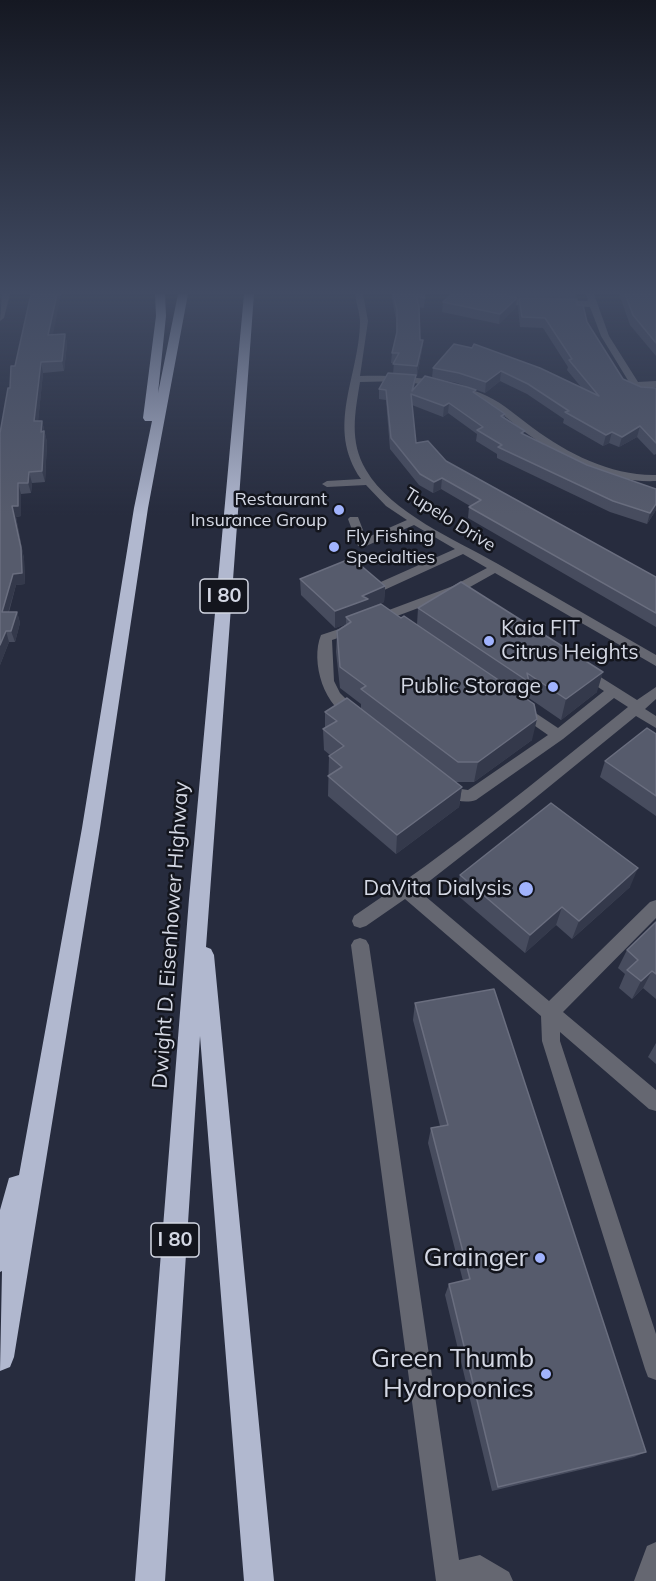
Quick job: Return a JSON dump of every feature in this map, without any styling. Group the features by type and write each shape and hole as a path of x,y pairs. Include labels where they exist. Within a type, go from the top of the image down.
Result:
{"highway":[{"path":"141,508 153,368"},
{"path":"0,1357 91,828 141,508 169,368"},
{"name":"Dwight D. Eisenhower Highway","path":"150,1581 199,899 243,368"},
{"path":"199,899 260,1581"},
{"path":"0,1259 51,1054"}],"street":[{"name":"Tupelo Drive","path":"357,368 348,441 357,468 368,482 395,508 415,521 656,661"},
{"path":"624,368 635,385 656,384"},
{"path":"355,379 420,381 466,392 498,406 534,434 572,456 610,471 643,480 656,478"},
{"path":"327,484 368,482"},
{"path":"354,519 362,544 415,521"},
{"path":"378,588 463,550"},
{"path":"365,722 337,701 325,680 326,638 391,619 462,592 495,568"},
{"path":"574,665 656,723"},
{"path":"429,773 457,795 471,796 558,735 613,691"},
{"path":"360,921 406,890 518,804 656,692"},
{"path":"510,702 558,735"},
{"path":"406,890 656,1102"},
{"path":"656,907 550,1012 551,1041 656,1369"},
{"path":"360,945 448,1578 480,1568 500,1581"},
{"path":"647,1581 656,1555"}],"building":[{"path":"11,368 40,368 34,421 42,421 41,432 44,431 42,471 29,472 28,483 18,483 18,506 12,506 21,548 22,573 13,574 2,612 17,612 11,631 6,631 0,645 0,433 8,388 10,388"},
{"path":"433,368 539,368 599,396 575,368 616,368 623,379 641,387 656,388 656,443 640,426 622,437 612,432 606,435 565,412 569,411 528,384 501,371 486,382 459,373"},
{"path":"388,373 416,375 412,391 425,376 476,390 473,392 505,414 501,416 525,431 521,433 587,465 656,489 656,504 650,513 613,501 498,447 502,445 477,430 483,427 449,403 444,406 411,394 416,443 428,441 446,461 656,577 656,613 469,507 481,500 442,478 434,482 420,474 391,438 386,390 379,389"},
{"path":"352,558 385,586 362,596 368,599 335,611 300,579"},
{"path":"461,582 603,672 566,699 527,673 529,682 418,608"},
{"path":"381,604 401,618 404,616 534,704 537,719 478,762 458,762 361,689 366,686 340,667 337,631 351,622 346,617"},
{"path":"347,698 462,787 397,835 328,776 342,767 329,756 344,746 323,729 337,721 325,712"},
{"path":"647,728 656,734 656,796 605,761"},
{"path":"551,803 638,868 579,921 562,907 530,935 460,875"},
{"path":"656,922 656,974 652,971 641,981 627,970 638,960 627,950"},
{"path":"494,989 646,1452 498,1487 449,1284 470,1279 431,1128 448,1125 415,1003"}],"place":[{"name":"Restaurant Insurance Group","path":"339,510"},
{"name":"Fly Fishing Specialties","path":"334,547"},
{"name":"Kaia FIT Citrus Heights","path":"489,641"},
{"name":"Public Storage","path":"553,687"},
{"name":"DaVita Dialysis","path":"526,889"},
{"name":"Grainger","path":"540,1258"},
{"name":"Green Thumb Hydroponics","path":"546,1374"}]}
